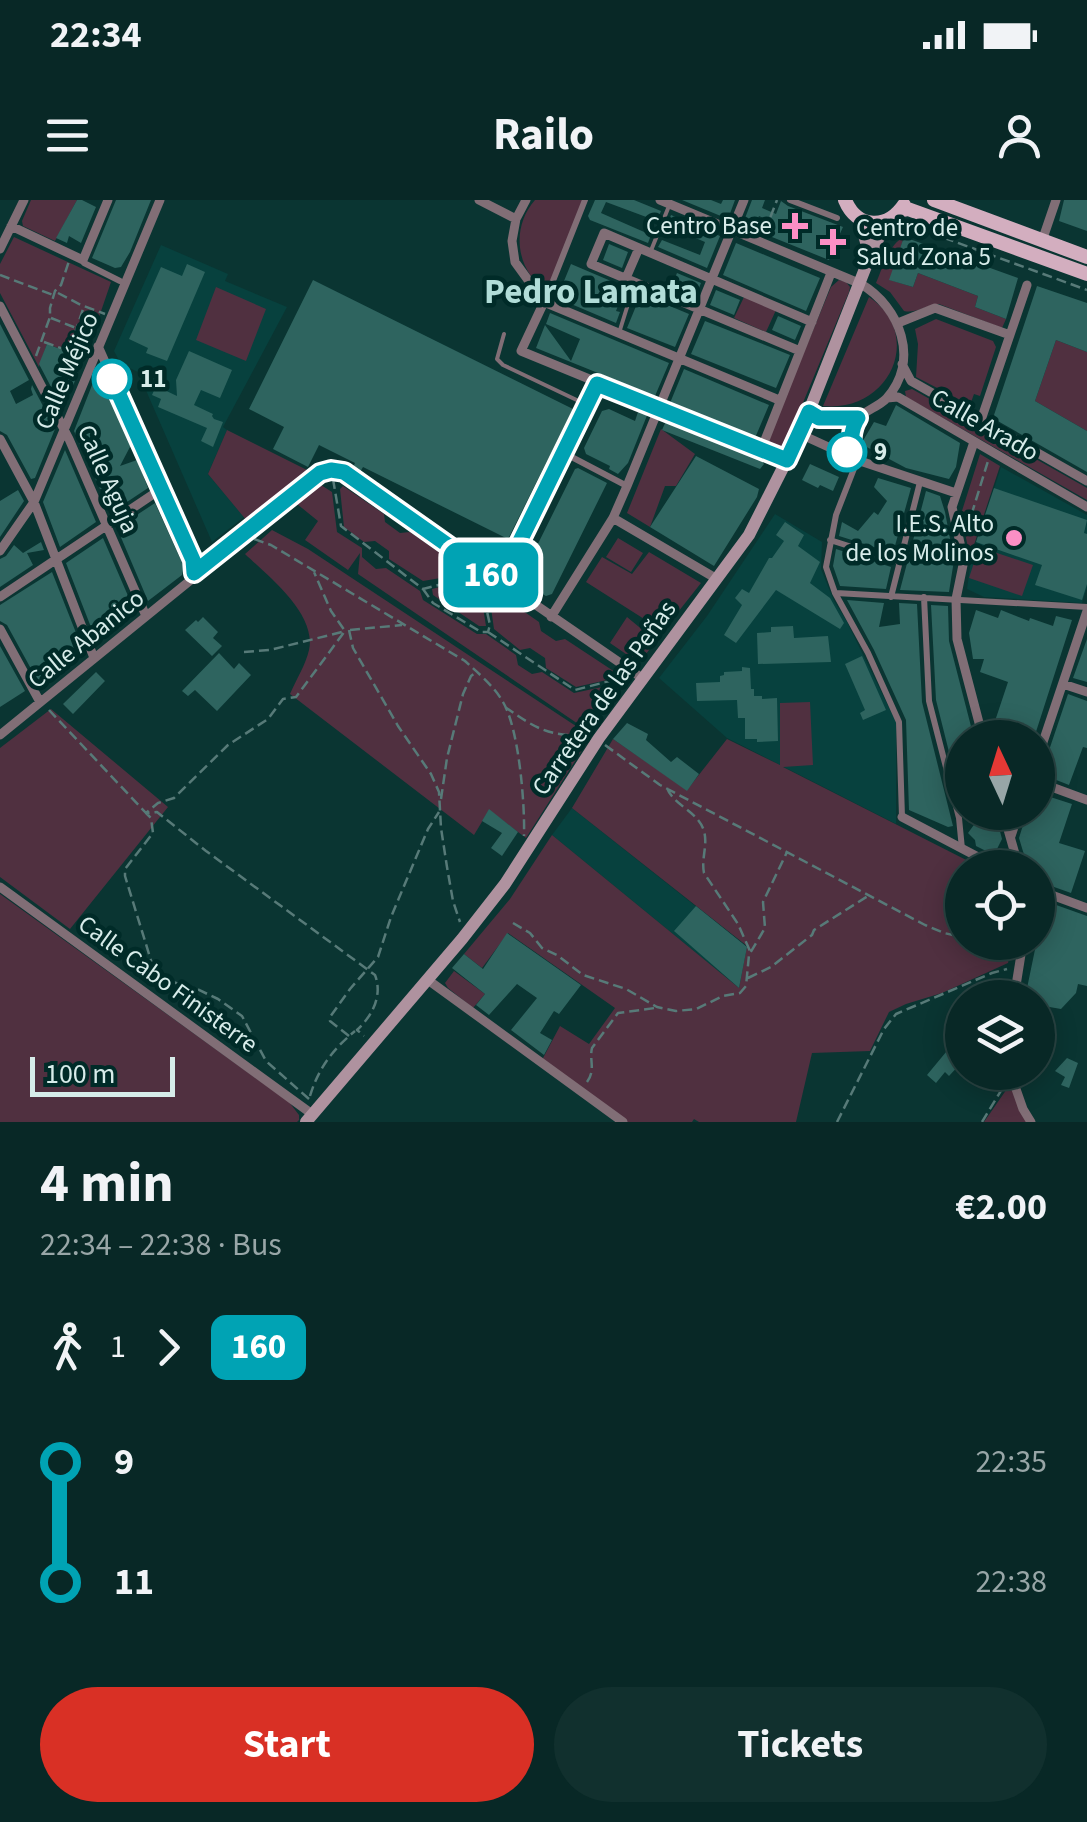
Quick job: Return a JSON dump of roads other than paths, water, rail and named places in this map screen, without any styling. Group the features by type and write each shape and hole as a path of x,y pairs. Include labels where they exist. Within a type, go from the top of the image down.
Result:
{"main road":[{"path":"845,200 852,213 874,223 888,221 904,205 1087,274"},
{"path":"934,200 1087,258"},
{"path":"859,218 870,256"},
{"name":"Carretera de las Peñas","path":"309,1114 428,980 505,884 599,738 749,534 800,434 870,256 888,221"}],"street":[{"path":"0,249 24,200"},
{"path":"84,261 108,200"},
{"name":"Calle Méjico","path":"0,551 34,502 160,200"},
{"path":"480,200 488,200"},
{"path":"480,200 518,216"},
{"path":"516,200 518,216"},
{"path":"526,200 512,242 515,262 544,302 779,400"},
{"path":"585,200 522,351 787,460"},
{"path":"550,616 613,518 628,486 744,200"},
{"path":"790,200 837,218"},
{"path":"1042,241 1056,200"},
{"path":"665,202 861,284 878,295 898,323 904,349 896,382 887,398 858,418 850,431 851,446 842,453"},
{"path":"12,226 120,281"},
{"path":"800,351 591,264 604,233 812,322"},
{"path":"631,280 639,248"},
{"path":"760,450 831,272"},
{"path":"981,420 1026,285"},
{"name":"Calle Aguja","path":"0,306 64,428 146,616"},
{"path":"898,323 935,308 1010,335"},
{"path":"98,346 193,560 194,573"},
{"name":"Calle Arado","path":"902,363 910,381 1087,481"},
{"name":"Calle Arado","path":"887,398 910,381"},
{"path":"500,582 597,384"},
{"name":"Calle Arado","path":"887,398 898,397 1087,507"},
{"path":"809,412 819,418 858,418"},
{"path":"800,434 857,460 956,493"},
{"path":"0,438 34,502 94,658"},
{"path":"974,442 952,507 963,565 956,599 957,639 977,720"},
{"path":"564,453 628,486"},
{"path":"857,460 836,515 826,567 899,722 902,818 962,850"},
{"name":"Calle Abanico","path":"1,731 320,473 331,470 344,472 642,678"},
{"path":"891,598 920,482"},
{"path":"0,596 161,489"},
{"path":"613,518 716,578"},
{"path":"830,540 899,562"},
{"path":"835,593 1087,609 1051,720"},
{"path":"924,597 929,701 958,818 962,850"},
{"path":"0,629 40,702"},
{"path":"1063,684 1087,692"},
{"path":"1055,788 1087,800"},
{"path":"1008,830 1014,850"},
{"path":"1010,838 1013,830"},
{"name":"Calle Cabo Finisterre","path":"0,887 309,1114"},
{"path":"1055,896 1087,908"},
{"path":"428,980 623,1122"},
{"path":"1016,1090 1031,1122"}],"lane":[{"path":"650,253 665,202"},
{"path":"620,334 631,280"},
{"path":"504,334 497,359 503,365 587,405"}],"place":[{"name":"Centro Base","path":"795,226"},
{"name":"Centro de Salud Zona 5","path":"833,242"},
{"name":"11","path":"112,379"},
{"name":"9","path":"847,452"},
{"name":"I.E.S. Alto de los Molinos","path":"1014,538"}],"district":[{"name":"Pedro Lamata","path":"591,292"}]}
